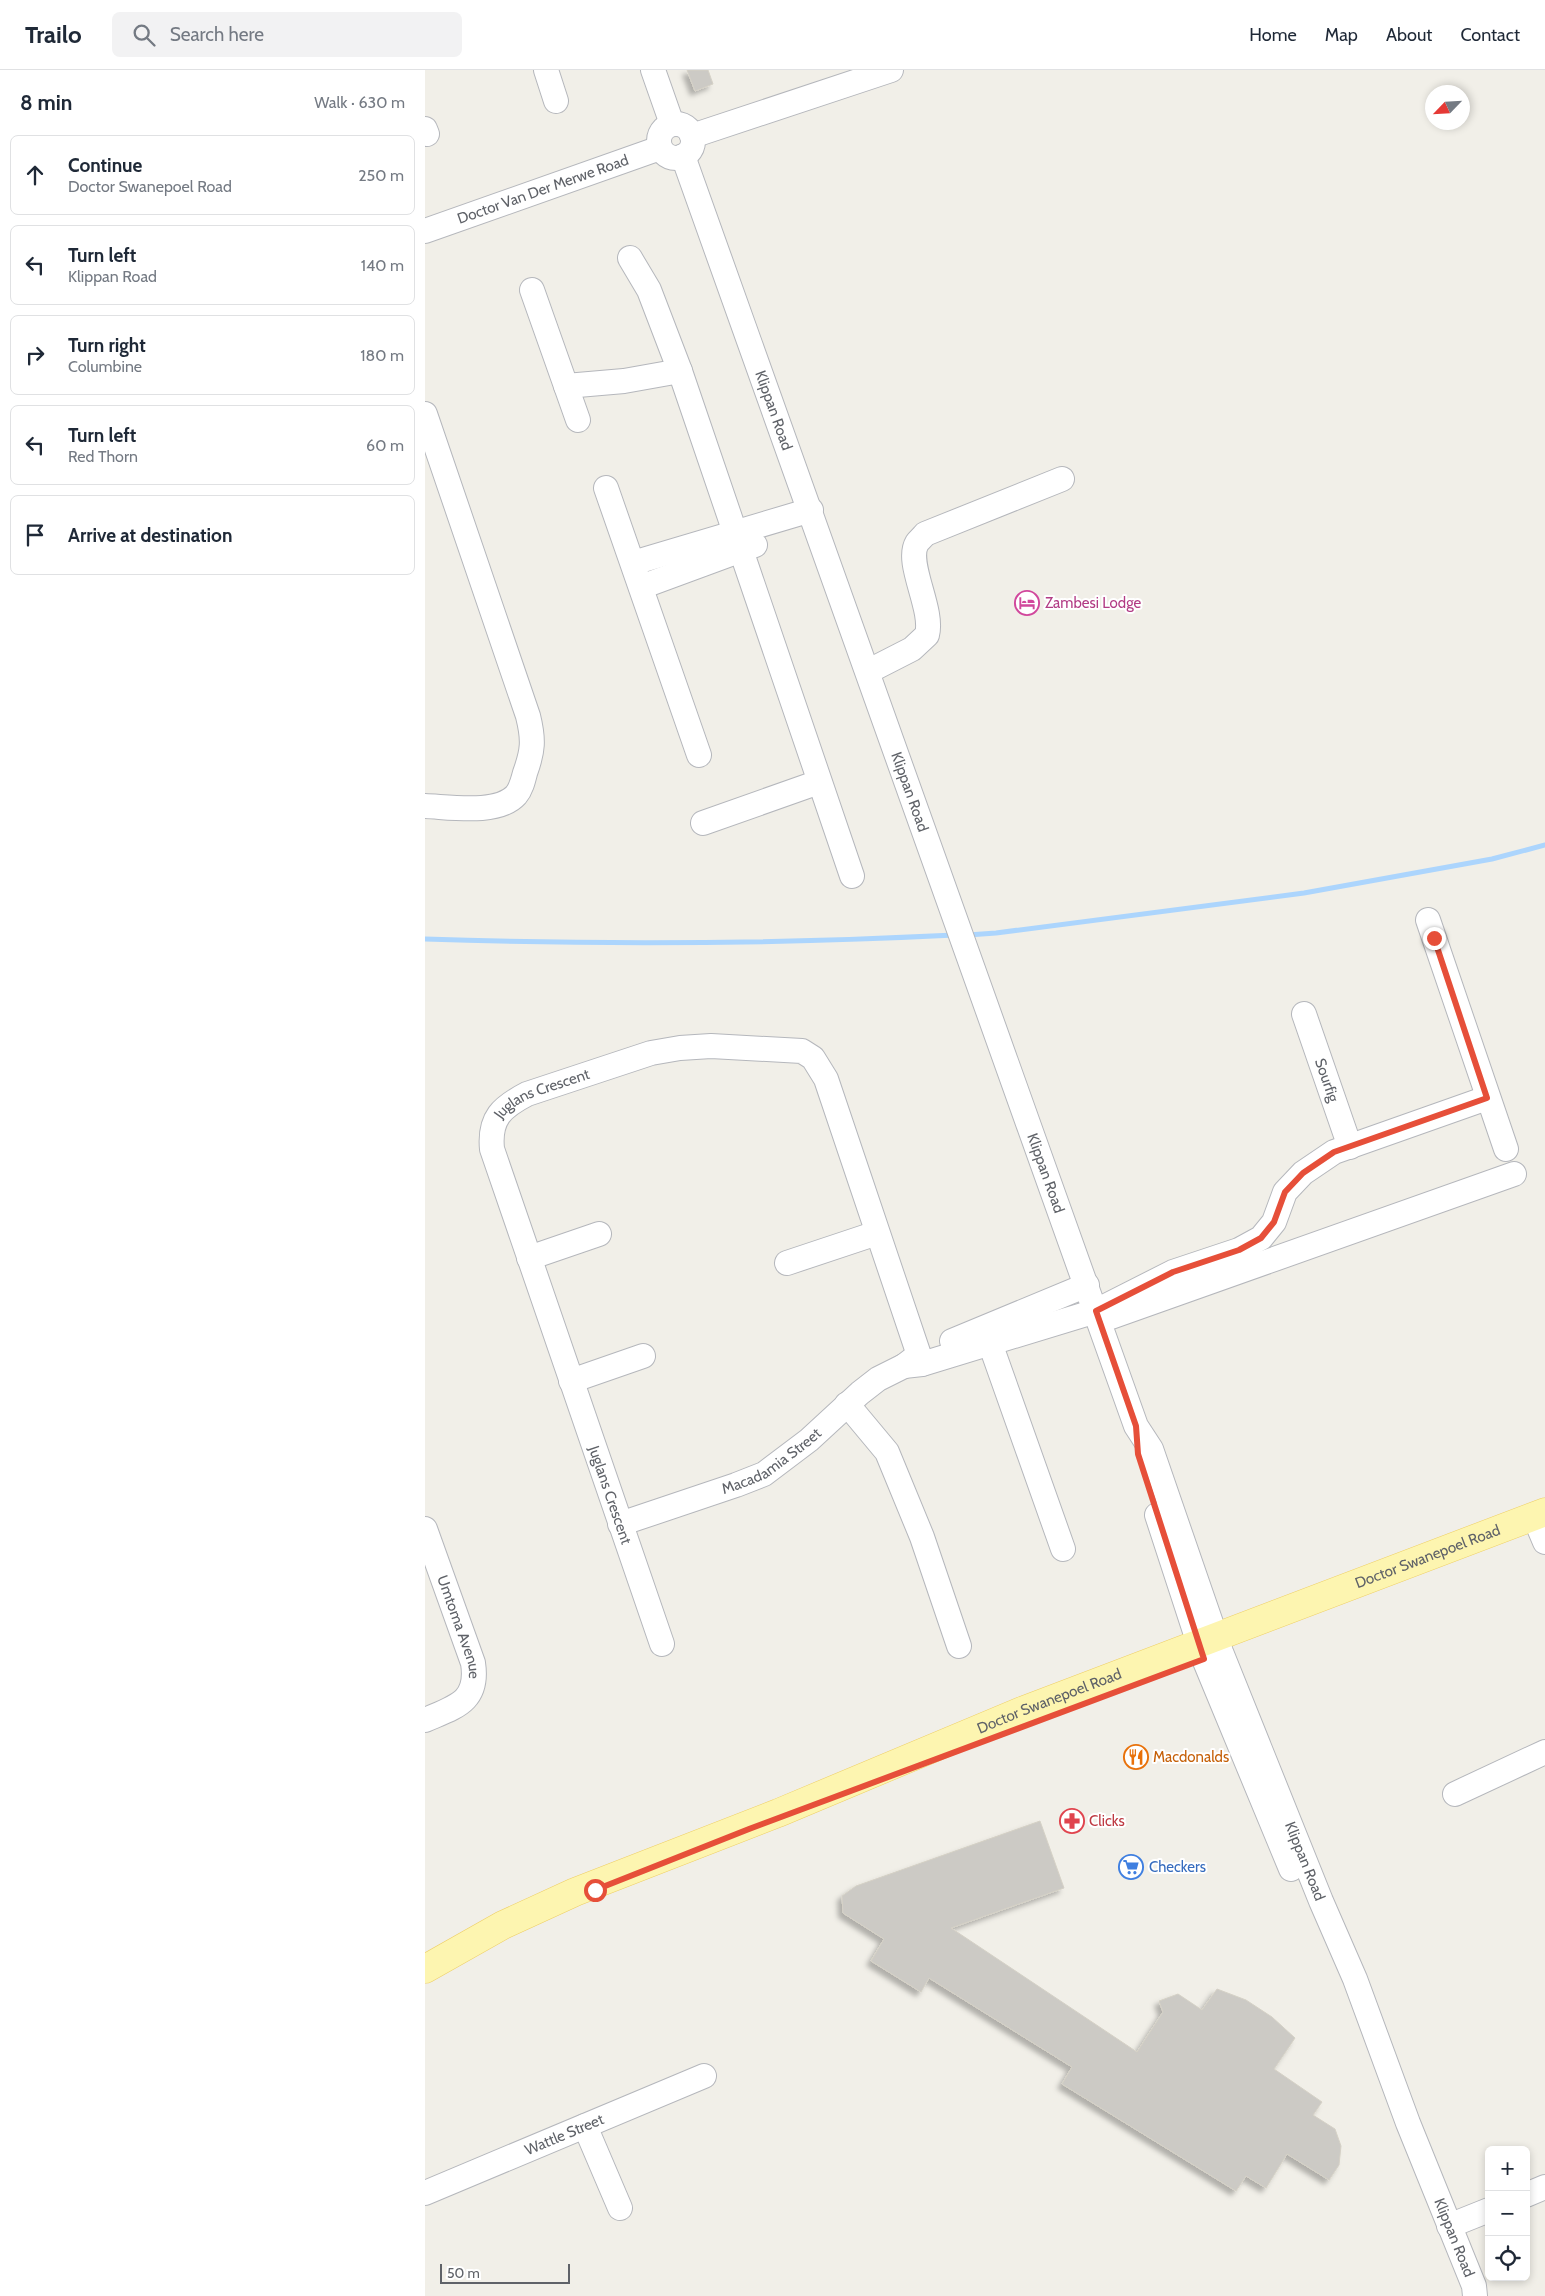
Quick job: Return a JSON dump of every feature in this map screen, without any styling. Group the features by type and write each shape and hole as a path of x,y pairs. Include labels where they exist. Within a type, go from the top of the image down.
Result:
{"main road":[{"name":"Doctor Swanepoel Road","path":"425,1977 503,1933 626,1877 1210,1648 1542,1524"},
{"name":"Doctor Swanepoel Road","path":"425,1969 503,1925 575,1892 778,1813 1024,1710 1210,1648"}],"street":[{"path":"546,70 556,101"},
{"path":"653,70 672,124"},
{"path":"688,146 685,126 672,124 660,134 660,148 670,157 688,146 891,70"},
{"name":"Klippan Road","path":"688,146 814,518 1136,1426 1138,1454 1210,1648 1347,1981 1432,2200 1463,2291 1468,2296"},
{"name":"Doctor Van Der Merwe Road","path":"425,231 660,148"},
{"path":"630,258 649,290 680,371 851,876"},
{"path":"532,290 578,420"},
{"path":"566,386 624,381 680,371"},
{"path":"425,414 528,716 533,752 521,787 515,796 503,803 489,807 425,806"},
{"path":"869,671 912,649 927,635 928,617 914,554 917,543 925,534 1062,479"},
{"path":"606,488 699,755"},
{"path":"633,563 739,542 814,518"},
{"path":"641,587 739,542"},
{"path":"703,823 819,782"},
{"path":"1428,920 1487,1098 1506,1149"},
{"name":"Sourfig","path":"1304,1014 1351,1147"},
{"name":"Juglans Crescent","path":"662,1644 492,1149 491,1135 500,1112 510,1103 527,1094 651,1053 680,1048 711,1046 802,1051 813,1058 826,1079 877,1233 914,1362"},
{"path":"1098,1316 1173,1272 1239,1250 1261,1238 1274,1222 1285,1192 1303,1173 1334,1152 1487,1098"},
{"path":"1098,1316 1514,1174"},
{"path":"787,1263 877,1233"},
{"path":"529,1258 599,1234"},
{"name":"Macadamia Street","path":"620,1524 764,1474 809,1440 847,1404 878,1379 1087,1285"},
{"name":"Macadamia Street","path":"914,1362 1098,1316"},
{"path":"990,1343 1063,1549"},
{"path":"571,1381 643,1356"},
{"path":"847,1404 887,1452 922,1537 959,1646"},
{"name":"Umtoma Avenue","path":"425,1529 473,1664 475,1676 468,1698 455,1708 425,1720"},
{"path":"1455,1794 1545,1752"},
{"name":"Wattle Street","path":"425,2193 704,2076"},
{"path":"585,2126 621,2208"},
{"path":"1530,2193 1545,2187"},
{"name":"Klippan Road","path":"1432,2200 1449,2226 1473,2286 1475,2296"},
{"path":"1449,2226 1485,2212"}],"building":[{"path":"687,70 708,70 713,84 695,91"},
{"path":"1040,1821 1064,1888 951,1928 1137,2052 1163,2012 1159,2001 1178,1994 1202,2010 1217,1989 1246,2000 1272,2017 1295,2038 1274,2069 1322,2102 1313,2115 1335,2129 1341,2146 1339,2165 1329,2180 1287,2154 1266,2188 1246,2176 1236,2191 1062,2084 1072,2067 929,1978 921,1992 871,1961 884,1939 843,1913 842,1896 856,1886"}],"waterway":[{"path":"968,935 1304,893 1492,859 1545,845"},
{"path":"425,939 690,943 955,935"}],"place":[{"name":"Zambesi Lodge","path":"1027,603"},
{"name":"Macdonalds","path":"1136,1757"},
{"name":"Clicks","path":"1072,1821"},
{"name":"Checkers","path":"1131,1867"}],"route":[{"path":"595,1890 749,1829 1204,1659 1167,1550 1138,1454 1136,1426 1096,1311 1173,1272 1239,1250 1261,1238 1274,1222 1285,1192 1303,1173 1334,1152 1387,1135 1487,1098 1434,938"}]}
